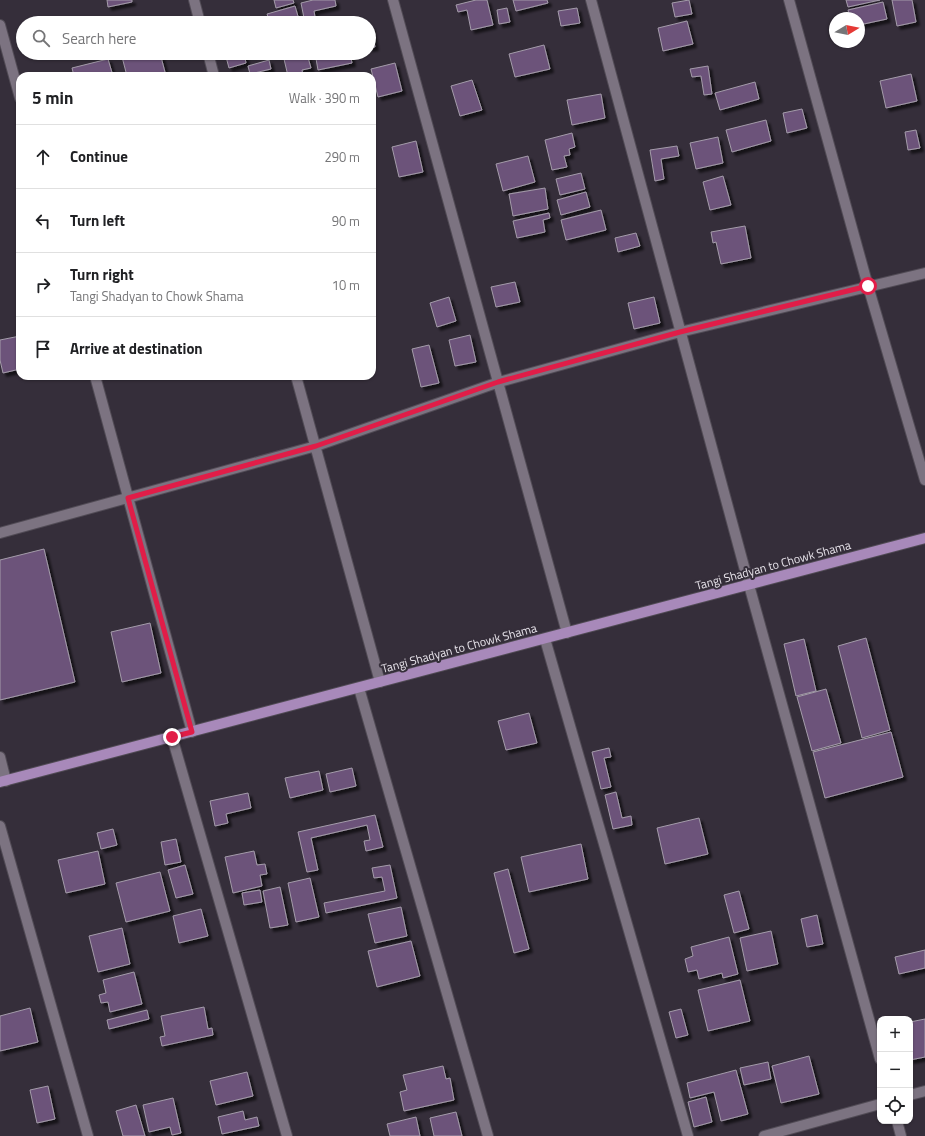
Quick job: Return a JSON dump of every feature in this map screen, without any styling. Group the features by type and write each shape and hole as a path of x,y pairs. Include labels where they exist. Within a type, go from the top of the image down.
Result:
{"main road":[{"name":"Tangi Shadyan to Chowk Shama","path":"3,782 925,538"}],"street":[{"path":"194,0 198,16"},
{"path":"393,0 567,633"},
{"path":"591,0 680,332 878,1052"},
{"path":"789,0 868,286 925,480"},
{"path":"0,25 16,83"},
{"path":"210,60 213,72"},
{"path":"0,533 316,446 498,382 680,332 925,273"},
{"path":"96,380 192,732"},
{"path":"297,380 380,682"},
{"path":"545,639 688,1136"},
{"path":"359,688 488,1136"},
{"path":"172,737 287,1136"},
{"path":"0,757 3,782"},
{"path":"0,826 88,1136"},
{"path":"913,1094 925,1091"},
{"path":"764,1136 877,1105"},
{"path":"898,1124 901,1136"}],"building":[{"path":"107,0 132,0 132,2 108,7"},
{"path":"274,0 293,0 294,3 276,8"},
{"path":"313,0 335,0 336,6 314,11 315,16 304,16 301,3"},
{"path":"476,0 487,0 493,25 471,30 467,10 458,12 456,5"},
{"path":"513,0 547,0 548,3 516,11"},
{"path":"689,0 692,14 675,17 672,3"},
{"path":"846,0 880,0 848,7"},
{"path":"892,0 912,0 916,22 897,26"},
{"path":"883,2 887,19 865,24 865,12 848,12 848,10"},
{"path":"295,6 298,16 268,16 267,14"},
{"path":"507,8 510,22 499,24 497,10"},
{"path":"577,8 580,23 561,26 558,11"},
{"path":"687,21 693,44 663,51 658,28"},
{"path":"544,45 550,69 515,77 509,54"},
{"path":"108,60 112,72 73,72 72,68"},
{"path":"123,60 162,60 165,72 126,72"},
{"path":"227,60 245,60 246,63 229,68"},
{"path":"269,60 271,69 258,72 250,72 248,66"},
{"path":"284,60 309,60 311,68 302,70 302,72 287,72"},
{"path":"316,60 351,60 352,63 318,70"},
{"path":"395,63 402,91 378,97 376,89 376,72 372,72 371,69"},
{"path":"708,66 712,94 704,95 701,76 692,77 690,69"},
{"path":"911,74 917,101 886,108 880,81"},
{"path":"472,80 482,110 460,116 451,86"},
{"path":"755,82 759,99 720,110 715,93"},
{"path":"601,94 605,118 572,125 567,100"},
{"path":"802,109 807,128 787,133 783,113"},
{"path":"766,120 771,141 732,152 726,130"},
{"path":"916,130 920,148 908,150 905,132"},
{"path":"572,133 575,147 569,149 570,155 564,156 567,167 552,170 545,140"},
{"path":"718,137 723,163 696,169 690,143"},
{"path":"416,141 423,172 399,177 392,147"},
{"path":"677,146 679,156 661,159 664,179 655,181 650,150"},
{"path":"528,156 535,182 503,191 496,164"},
{"path":"581,173 585,189 560,195 556,179"},
{"path":"723,176 731,205 710,210 703,182"},
{"path":"545,188 548,209 513,216 509,194"},
{"path":"586,192 590,207 561,215 557,200"},
{"path":"601,210 606,230 566,240 561,220"},
{"path":"549,213 550,218 543,220 545,232 517,238 513,221"},
{"path":"745,226 751,258 721,264 716,242 713,243 711,232"},
{"path":"636,233 640,246 618,252 615,238"},
{"path":"515,282 520,302 496,307 491,287"},
{"path":"449,297 456,321 437,327 430,303"},
{"path":"654,297 660,323 634,329 628,303"},
{"path":"470,335 476,362 455,366 449,340"},
{"path":"16,337 16,370 3,373 0,360 0,340"},
{"path":"429,345 439,383 421,387 412,349"},
{"path":"44,549 75,682 0,700 0,560"},
{"path":"150,623 161,673 122,682 111,632"},
{"path":"866,638 890,730 862,738 838,646"},
{"path":"804,639 816,691 796,696 784,644"},
{"path":"826,689 841,743 812,751 797,697"},
{"path":"529,713 537,743 506,750 498,721"},
{"path":"891,732 903,777 825,798 813,752"},
{"path":"609,748 611,757 604,758 611,787 601,789 592,752"},
{"path":"352,768 356,786 330,792 326,774"},
{"path":"319,771 323,790 290,798 285,778"},
{"path":"616,792 622,818 631,816 632,825 613,829 605,795"},
{"path":"248,793 251,808 226,814 228,823 215,826 210,801"},
{"path":"375,815 383,847 366,851 364,841 370,840 367,825 311,838 318,870 307,872 298,832"},
{"path":"699,818 708,854 665,864 657,828"},
{"path":"113,829 117,845 101,849 97,833"},
{"path":"176,839 181,862 165,865 161,842"},
{"path":"581,844 588,879 529,892 521,857"},
{"path":"98,851 105,884 66,893 58,860"},
{"path":"254,851 257,865 265,864 267,874 260,875 262,886 233,893 225,857"},
{"path":"185,865 193,894 176,898 168,870"},
{"path":"390,865 397,898 326,913 324,903 385,891 382,877 374,878 372,868"},
{"path":"508,869 529,949 514,953 494,873"},
{"path":"160,872 170,911 126,922 116,883"},
{"path":"310,878 319,917 296,922 288,883"},
{"path":"280,887 288,925 270,928 263,891"},
{"path":"260,890 262,902 244,905 242,893"},
{"path":"739,891 749,929 734,933 724,895"},
{"path":"401,907 407,936 375,943 368,914"},
{"path":"201,909 208,936 179,943 173,916"},
{"path":"817,915 823,944 807,947 801,919"},
{"path":"122,928 130,964 98,972 89,936"},
{"path":"771,931 778,964 747,971 740,938"},
{"path":"729,937 738,974 723,978 722,973 699,979 697,970 688,972 685,959 693,956 691,947"},
{"path":"411,941 420,976 377,987 368,951"},
{"path":"925,950 925,968 899,974 895,957"},
{"path":"134,972 142,1004 110,1012 108,1002 101,1003 99,995 106,993 103,980"},
{"path":"740,980 750,1021 708,1031 698,990"},
{"path":"204,1007 208,1029 212,1028 213,1035 162,1046 160,1037 165,1036 161,1016"},
{"path":"30,1008 38,1042 0,1051 0,1016"},
{"path":"681,1009 688,1035 676,1038 669,1012"},
{"path":"147,1010 149,1019 109,1029 107,1020"},
{"path":"925,1019 925,1057 913,1059 913,1052 913,1021"},
{"path":"809,1056 819,1094 781,1103 772,1066"},
{"path":"768,1062 771,1079 744,1085 740,1068"},
{"path":"443,1066 446,1079 450,1078 454,1100 404,1111 400,1092 407,1090 403,1075"},
{"path":"736,1070 748,1114 721,1121 714,1092 690,1098 687,1083"},
{"path":"247,1072 253,1096 216,1105 210,1081"},
{"path":"48,1086 55,1119 37,1123 30,1090"},
{"path":"706,1097 712,1122 694,1127 688,1102"},
{"path":"173,1098 181,1133 172,1135 170,1127 149,1132 143,1105"},
{"path":"136,1105 145,1136 123,1136 116,1111"},
{"path":"243,1111 245,1120 257,1117 259,1126 222,1134 218,1117"},
{"path":"456,1112 462,1136 434,1136 430,1118"},
{"path":"416,1117 420,1136 390,1136 387,1124"}],"route":[{"path":"172,737 192,732 128,498 316,446 498,382 680,332 868,286"}]}
